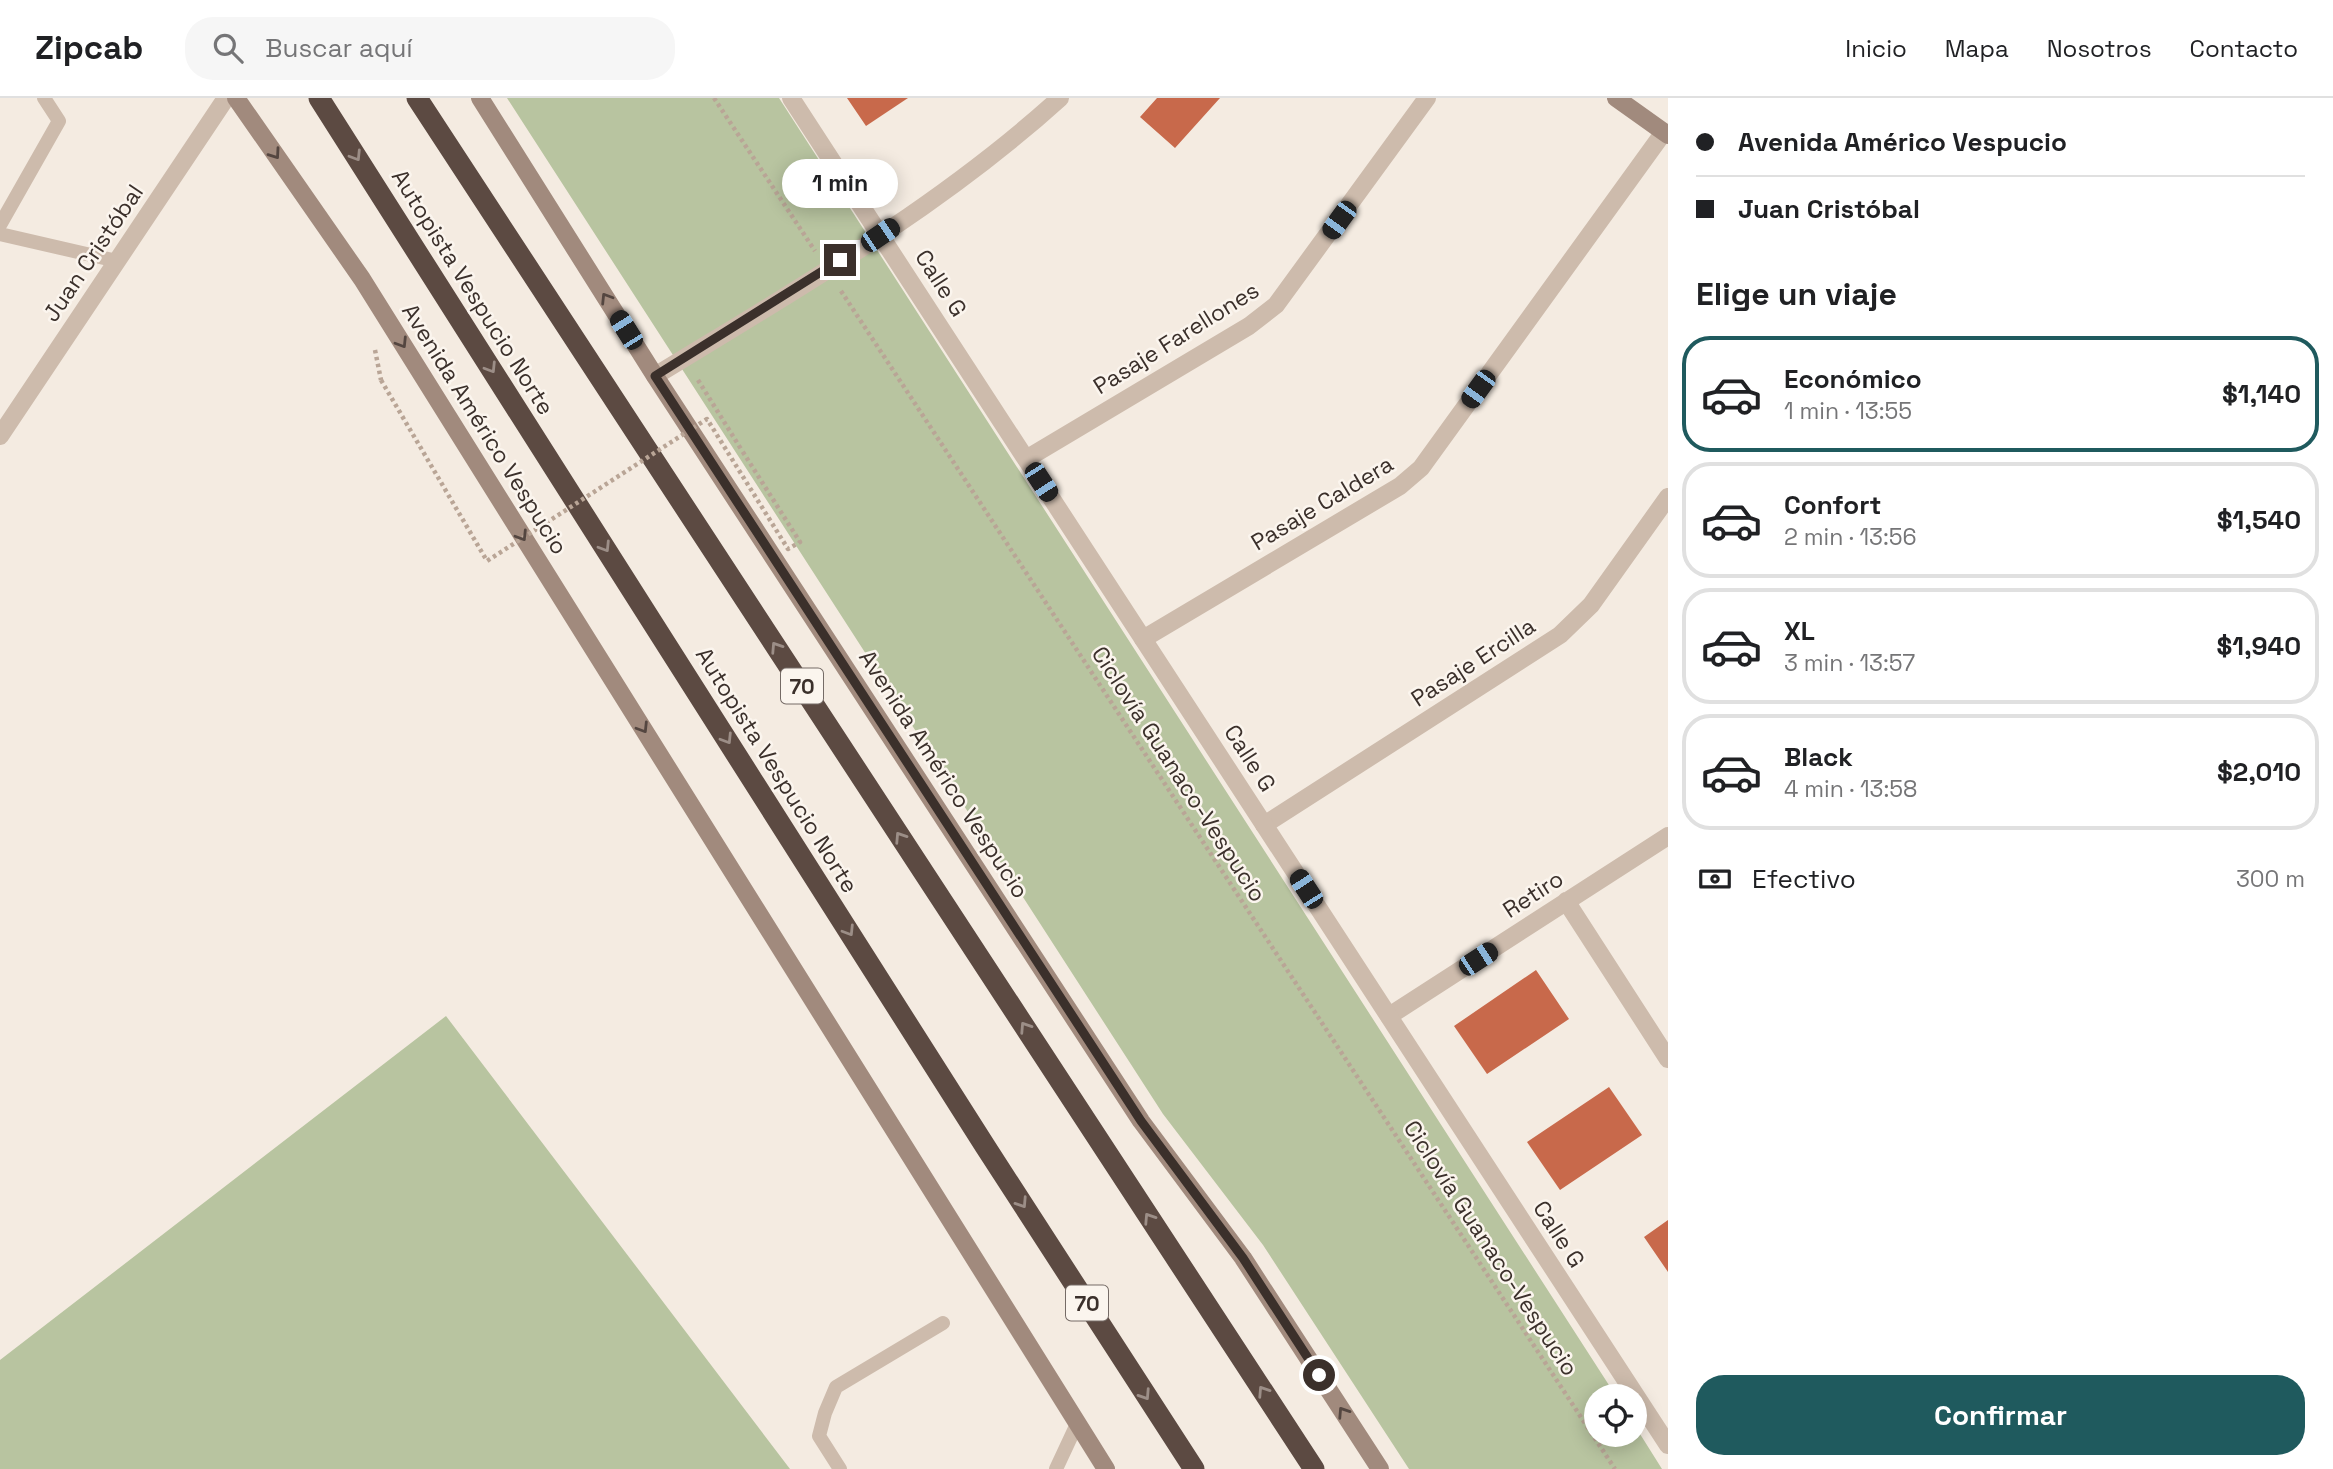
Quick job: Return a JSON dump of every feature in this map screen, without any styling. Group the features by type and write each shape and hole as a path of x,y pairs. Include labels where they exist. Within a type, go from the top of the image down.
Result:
{"highway":[{"name":"Autopista Vespucio Norte","path":"319,98 1191,1466"},
{"name":"70","path":"417,98 1314,1469"}],"main road":[{"name":"Avenida Américo Vespucio","path":"236,98 362,279 1106,1469"},
{"name":"Avenida Américo Vespucio","path":"480,98 655,376 1141,1121 1243,1258 1380,1469"},
{"path":"1616,98 1666,133"}],"street":[{"name":"Juan Cristóbal","path":"0,436 226,98"},
{"name":"Calle G","path":"791,98 1668,1445"},
{"path":"655,376 880,235 969,174 1060,98"},
{"name":"Pasaje Farellones","path":"1026,459 1250,326 1276,305 1427,98"},
{"name":"Pasaje Caldera","path":"1143,639 1411,478 1666,133"},
{"name":"Pasaje Ercilla","path":"1264,825 1560,635 1591,605 1668,497"},
{"name":"Retiro","path":"1389,1016 1668,836"},
{"path":"1566,901 1668,1059"}],"lane":[{"path":"0,226 59,121 44,98"},
{"path":"0,234 117,261"},
{"path":"840,1469 819,1436 836,1387 943,1323"},
{"path":"1056,1469 1077,1424"}],"path":[{"name":"Ciclovía Guanaco-Vespucio","path":"714,98 1615,1469"},
{"path":"381,380 488,561 707,419 788,548 800,542 685,358"}],"green space":[{"path":"507,98 779,98 1608,1384 1584,1384 1584,1447 1647,1445 1662,1469 1409,1469 1263,1245 1163,1114"},
{"path":"446,1016 790,1469 0,1469 0,1360"}],"building":[{"path":"847,98 908,98 866,126"},
{"path":"1157,98 1220,98 1175,148 1140,117"},
{"path":"1536,970 1569,1019 1487,1074 1454,1026"},
{"path":"1609,1087 1642,1135 1560,1190 1527,1142"},
{"path":"1668,1220 1668,1272 1644,1237"}],"route":[{"path":"840,260 655,376 1141,1121 1243,1258 1319,1375"}]}
